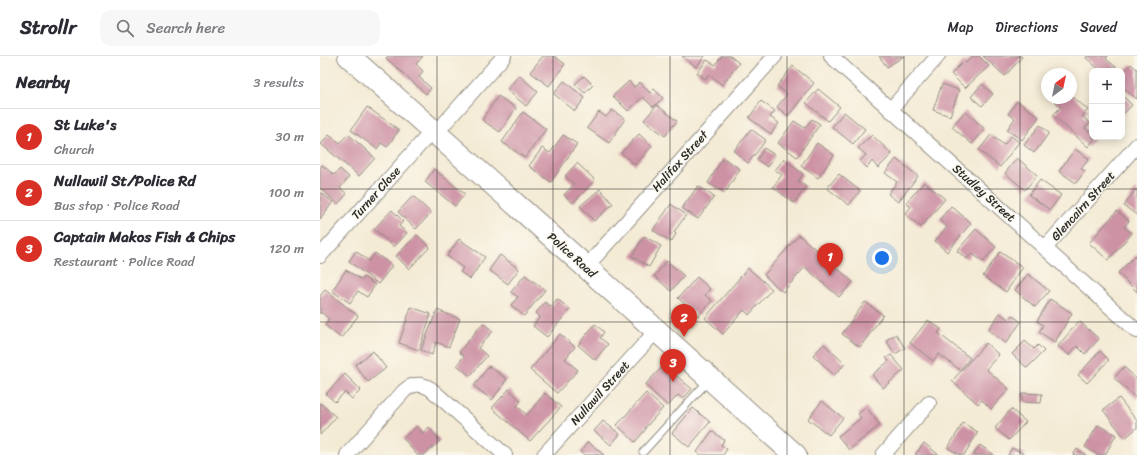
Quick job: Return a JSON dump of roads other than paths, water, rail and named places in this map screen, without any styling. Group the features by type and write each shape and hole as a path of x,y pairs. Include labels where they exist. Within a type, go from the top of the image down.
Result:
{"main road":[{"name":"Police Road","path":"349,56 795,455"}],"street":[{"name":"Turner Close","path":"320,256 504,56"},
{"name":"Halifax Street","path":"586,267 775,56"},
{"name":"Studley Street","path":"831,56 1137,331"},
{"path":"890,110 938,56"},
{"name":"Glencairn Street","path":"1045,248 1137,145"},
{"name":"Nullawil Street","path":"544,455 657,330"},
{"path":"347,455 404,391 416,384 426,386 431,389 505,455"},
{"path":"883,455 929,403"}],"lane":[{"path":"643,452 710,378"}],"place":[{"name":"St Luke's","path":"830,276"},
{"name":"Nullawil St/Police Rd","path":"684,337"},
{"name":"Captain Makos Fish & Chips","path":"673,382"}]}
